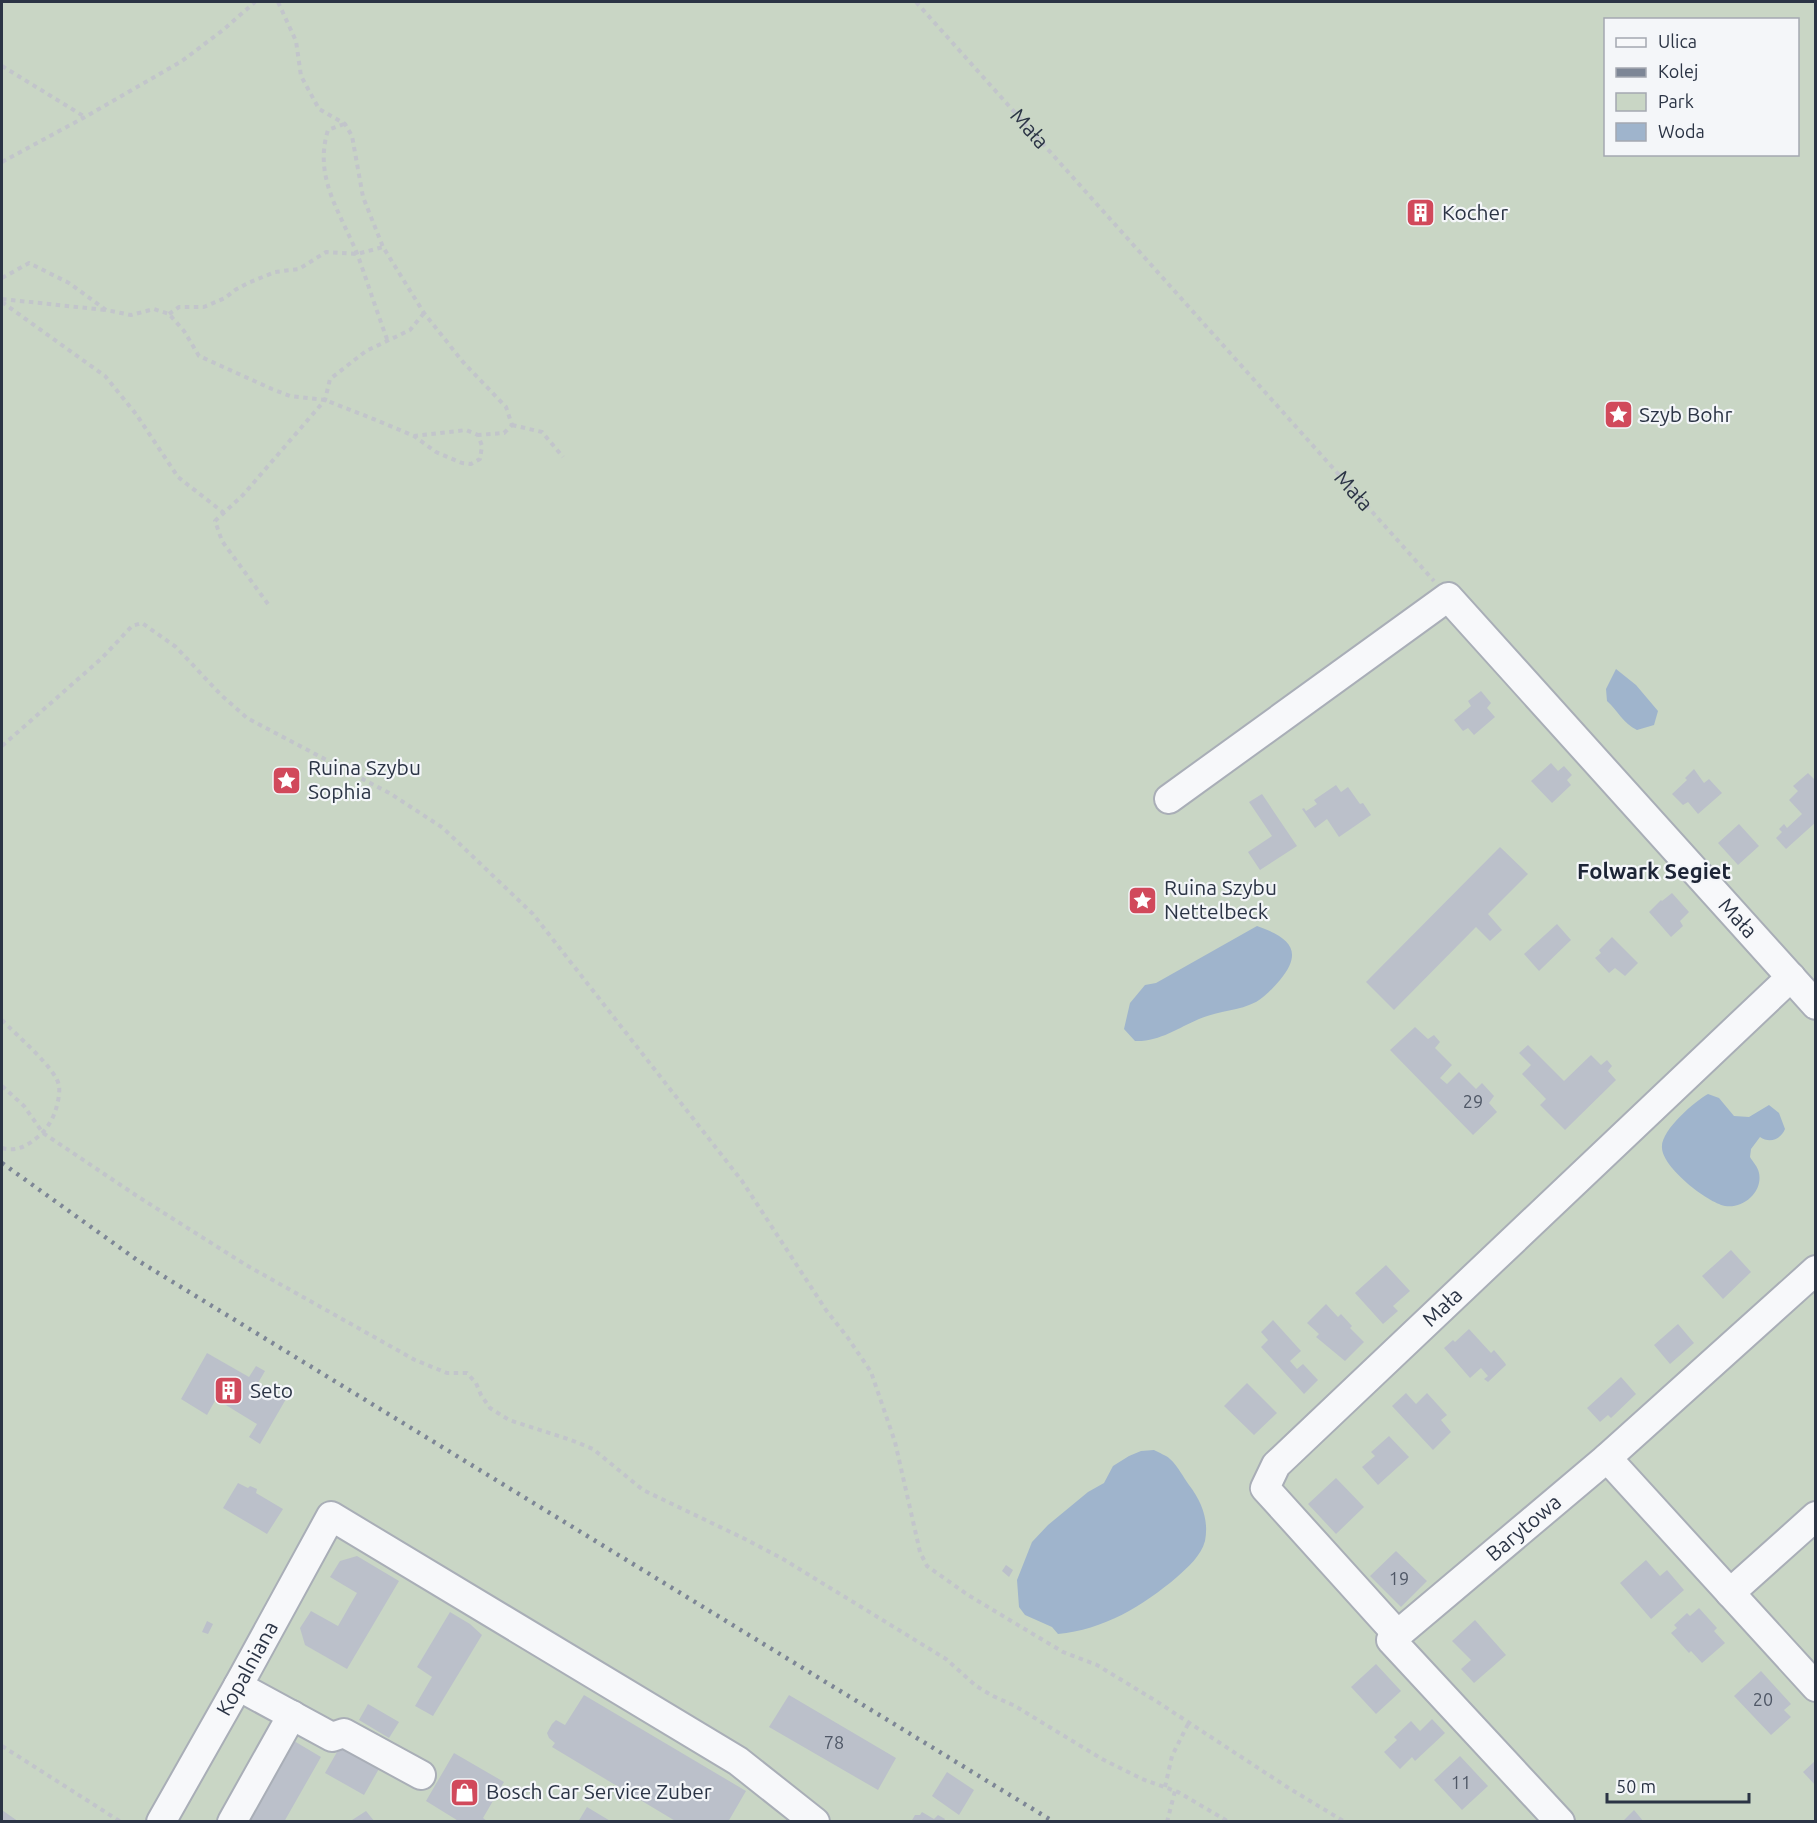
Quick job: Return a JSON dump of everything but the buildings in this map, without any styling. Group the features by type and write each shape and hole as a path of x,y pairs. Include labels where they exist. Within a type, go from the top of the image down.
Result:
{"street":[{"path":"1169,799 1448,597"},
{"name":"Mała","path":"1448,597 1815,1005"},
{"name":"Mała","path":"1398,1635 1265,1488 1276,1465 1791,978"},
{"name":"Barytowa","path":"1398,1635 1607,1458 1815,1270"},
{"path":"1607,1458 1815,1687"},
{"path":"1730,1593 1815,1515"},
{"name":"Kopalniana","path":"162,1821 331,1516 738,1761 815,1821"},
{"path":"1398,1635 1391,1640 1560,1821"},
{"path":"238,1686 332,1737 344,1732 421,1775"},
{"path":"232,1821 292,1715"}],"path":[{"path":"2,162 182,61 255,2"},
{"path":"278,2 296,41 301,76 319,109 345,124 352,136 363,197 383,247 424,313 463,362 506,407 512,425"},
{"name":"Mała","path":"916,2 1448,597"},
{"path":"2,66 85,117"},
{"path":"345,124 328,130 322,147 324,173 335,208 357,254 387,339"},
{"path":"169,314 179,307 204,307 225,298 248,283 275,272 299,269 326,252 357,254 383,247"},
{"path":"2,278 28,263 69,283 106,310"},
{"path":"2,300 106,310 131,315 154,309 169,314 184,331 199,356 290,396 325,400 414,436 436,452 462,463 471,465 480,459 482,446 478,435"},
{"path":"2,300 105,376 135,414 178,477 224,513"},
{"path":"268,604 222,541 215,521 243,495 325,400 330,379 366,351 410,330 424,313"},
{"path":"414,436 466,430 478,435 504,433 512,425"},
{"path":"512,425 543,432 563,457"},
{"path":"2,746 102,658 132,626 142,623 177,647 221,695 247,718 391,794 443,828 533,914 604,1003 742,1181 826,1310 871,1372 895,1442 920,1552 927,1566 968,1595 1026,1630 1064,1652 1097,1665 1287,1787 1345,1821"},
{"path":"2,1020 19,1040 37,1054 56,1076 59,1086 54,1116 43,1132 18,1150 2,1148"},
{"path":"2,1086 24,1106 43,1132 137,1196 246,1265 363,1332 434,1368 447,1373 467,1373 476,1383 490,1408 508,1420 593,1449 650,1494 783,1559 945,1659 976,1686 1015,1706 1102,1760 1142,1779 1175,1791 1229,1821"},
{"path":"1165,1787 1172,1756 1189,1722"},
{"path":"2,1746 121,1821"},
{"path":"1167,1821 1175,1791"}],"green space":[{"path":"2,2 1815,2 1815,1821 2,1822"}],"water":[{"path":"1616,669 1636,685 1658,711 1654,725 1637,730 1624,720 1607,701 1606,689"},
{"path":"1257,926 1284,940 1290,946 1292,953 1287,970 1263,998 1242,1007 1206,1016 1168,1034 1144,1041 1135,1041 1124,1029 1130,1003 1145,985 1156,983"},
{"path":"1708,1094 1719,1098 1734,1116 1749,1117 1769,1105 1779,1113 1785,1129 1775,1139 1768,1140 1760,1137 1751,1149 1750,1157 1759,1173 1758,1186 1751,1197 1739,1205 1725,1206 1697,1191 1678,1174 1664,1156 1663,1141 1672,1125"},
{"path":"1154,1450 1167,1456 1173,1462 1201,1505 1206,1526 1205,1541 1190,1565 1136,1607 1106,1622 1075,1632 1058,1634 1052,1627 1025,1615 1019,1607 1017,1580 1032,1542 1048,1525 1088,1492 1104,1483 1113,1466 1141,1451"}],"railway":[{"path":"2,1163 137,1260 1054,1822"}],"place":[{"name":"Kocher","path":"1421,213"},
{"name":"Szyb Bohr","path":"1618,415"},
{"name":"Ruina Szybu Sophia","path":"287,780"},
{"name":"Ruina Szybu Nettelbeck","path":"1143,900"},
{"name":"Seto","path":"229,1391"},
{"name":"Bosch Car Service Zuber","path":"465,1792"}],"district":[{"name":"Folwark Segiet","path":"1654,871"}]}
